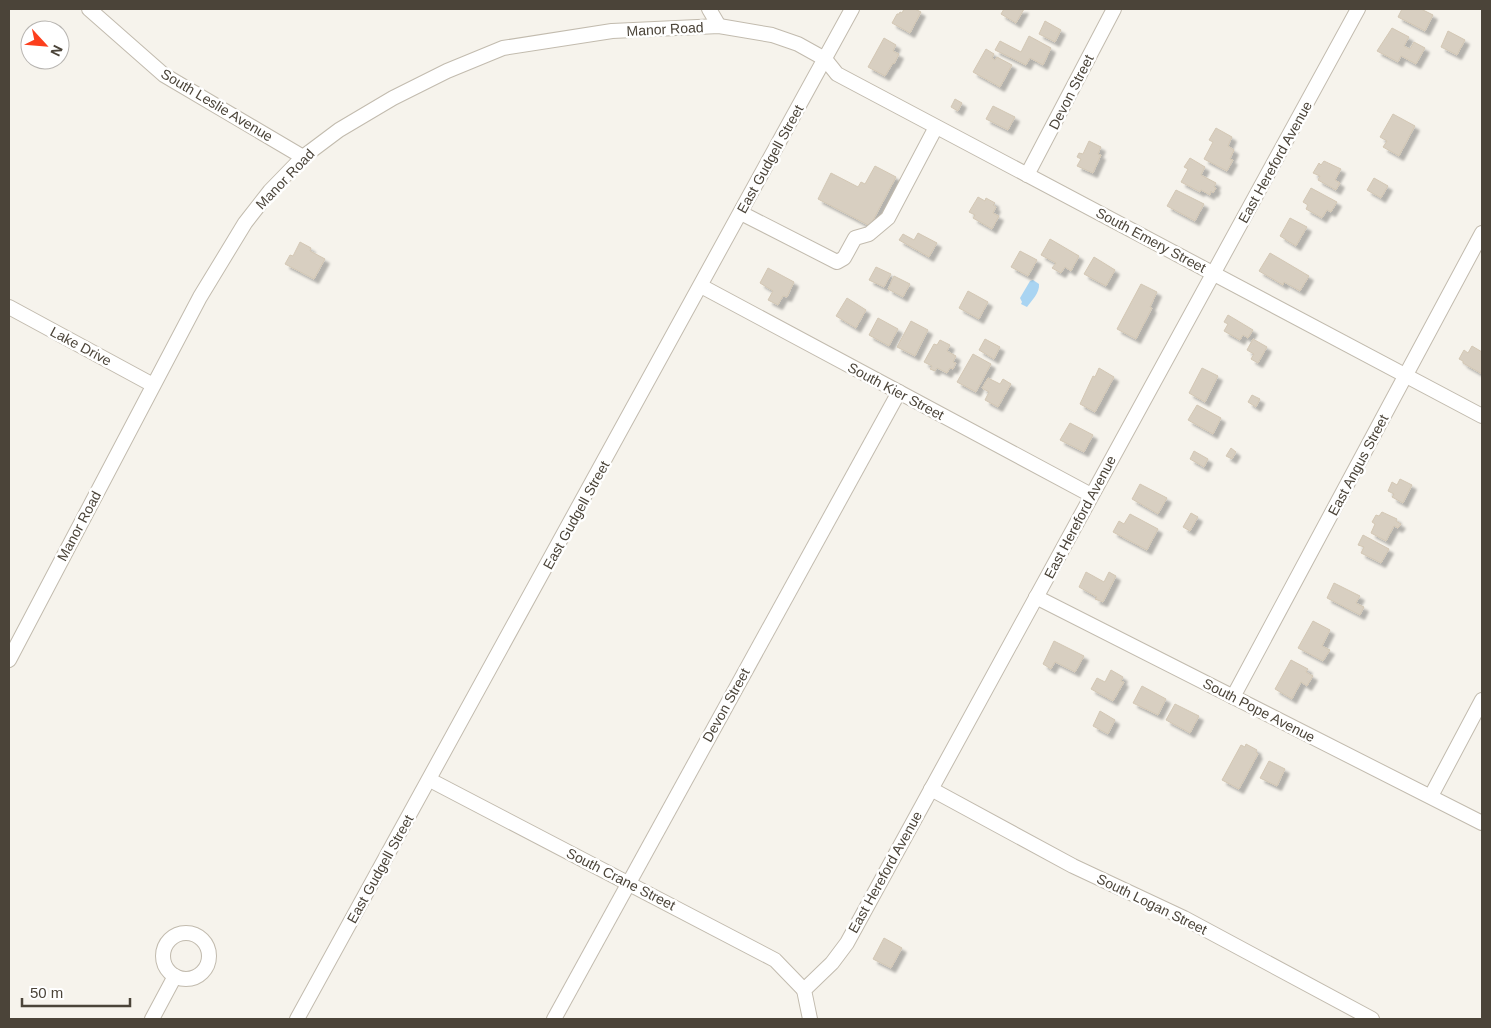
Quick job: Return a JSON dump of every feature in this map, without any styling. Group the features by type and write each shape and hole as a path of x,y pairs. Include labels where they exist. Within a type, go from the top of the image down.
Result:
{"street":[{"name":"South Leslie Avenue","path":"89,9 164,75 303,157"},
{"path":"709,9 719,26"},
{"name":"East Gudgell Street","path":"297,1019 852,9"},
{"name":"Devon Street","path":"1028,175 1114,9"},
{"name":"East Hereford Avenue","path":"804,990 832,963 847,943 1358,9"},
{"name":"Manor Road","path":"9,660 200,297 245,223 270,191 303,157 339,130 393,98 447,71 503,48 612,31 719,26 772,35 798,44 825,59"},
{"name":"South Emery Street","path":"825,59 836,74 1482,416"},
{"path":"741,213 837,262 844,258 855,238 869,234 888,218 936,127"},
{"name":"East Angus Street","path":"1233,697 1482,233"},
{"name":"South Kier Street","path":"701,286 1091,495"},
{"name":"Lake Drive","path":"9,307 154,385"},
{"name":"Devon Street","path":"554,1019 899,392"},
{"name":"South Pope Avenue","path":"1036,597 1482,823"},
{"path":"1431,796 1482,700"},
{"name":"South Crane Street","path":"430,780 775,960 804,990"},
{"name":"South Logan Street","path":"931,788 1073,866 1184,918 1372,1019"},
{"path":"152,1019 175,976"},
{"path":"804,990 810,1019"}],"water":[{"path":"1033,280 1039,284 1039,287 1037,294 1027,307 1021,304 1020,298 1030,281"}],"building":[{"path":"904,9 915,9 921,12 910,33 892,23 897,14 902,13"},
{"path":"1004,9 1024,9 1016,23 1001,14"},
{"path":"1402,9 1421,9 1433,15 1425,31 1398,17"},
{"path":"1045,21 1061,30 1055,42 1039,34"},
{"path":"1392,28 1409,37 1404,46 1410,49 1414,42 1425,48 1416,64 1401,56 1398,62 1377,51"},
{"path":"1448,31 1465,40 1457,55 1441,47"},
{"path":"1029,36 1051,48 1043,65 1030,58 1026,65 995,50 1000,41 1021,52"},
{"path":"884,38 896,45 893,51 899,54 885,76 868,67"},
{"path":"986,49 994,54 992,58 995,60 997,57 1012,65 1000,87 973,72"},
{"path":"955,99 962,103 958,111 951,107"},
{"path":"993,106 1015,117 1008,130 986,119"},
{"path":"1393,114 1415,126 1399,156 1383,147 1387,141 1380,137"},
{"path":"1216,128 1232,137 1228,146 1234,150 1230,159 1233,160 1227,171 1204,159 1213,142 1209,140"},
{"path":"1089,141 1101,147 1098,154 1101,155 1093,173 1077,166 1081,159 1077,157 1079,153 1083,154"},
{"path":"1190,158 1205,167 1201,175 1216,183 1214,187 1216,188 1213,193 1211,191 1210,195 1181,182 1188,169 1184,167"},
{"path":"1324,161 1341,169 1335,180 1340,183 1336,190 1318,180 1320,176 1313,173 1319,163 1321,165"},
{"path":"875,166 896,177 870,226 818,199 831,173 858,187 861,182 865,184"},
{"path":"1374,178 1388,186 1381,198 1367,190"},
{"path":"1311,188 1337,202 1331,212 1327,210 1322,218 1306,209 1308,205 1303,202"},
{"path":"1176,190 1204,204 1195,221 1167,206"},
{"path":"978,197 985,201 986,198 995,203 993,205 996,207 993,213 999,216 992,229 973,218 975,215 969,212"},
{"path":"1290,218 1307,227 1296,246 1280,236"},
{"path":"918,233 937,243 929,257 899,240 903,234 914,240"},
{"path":"1050,239 1079,256 1071,271 1065,267 1061,273 1052,268 1056,263 1041,255"},
{"path":"300,242 311,248 310,251 325,259 314,279 285,264 290,255 293,256"},
{"path":"1020,251 1037,260 1028,276 1011,267"},
{"path":"1270,253 1309,276 1300,291 1284,282 1283,285 1259,271"},
{"path":"1094,257 1115,270 1106,286 1084,274"},
{"path":"876,267 891,274 884,287 869,280"},
{"path":"768,268 794,282 787,297 783,296 778,305 768,300 773,291 760,283"},
{"path":"894,276 910,284 903,297 888,289"},
{"path":"1141,284 1157,292 1150,307 1152,308 1136,339 1117,329"},
{"path":"968,291 988,302 979,319 959,308"},
{"path":"847,298 866,310 856,328 836,316"},
{"path":"1228,315 1253,330 1248,338 1243,335 1240,340 1224,331 1228,324 1224,322"},
{"path":"878,318 898,329 889,346 869,335"},
{"path":"911,321 928,330 915,356 897,347"},
{"path":"985,339 1000,347 994,359 979,350"},
{"path":"1253,339 1267,347 1258,363 1251,359 1254,354 1247,350"},
{"path":"940,340 950,345 947,351 956,356 953,362 956,363 953,369 950,368 947,373 937,368 935,371 930,369 932,366 924,362 934,344 937,345"},
{"path":"1472,346 1482,352 1482,374 1459,359 1464,350 1468,353"},
{"path":"973,354 991,364 976,392 957,382"},
{"path":"1099,368 1114,377 1095,412 1080,404 1093,376 1095,377"},
{"path":"1202,368 1218,376 1205,402 1189,393"},
{"path":"988,378 1000,384 1003,379 1011,384 998,407 985,400 989,392 982,388"},
{"path":"1252,395 1260,399 1256,407 1248,402"},
{"path":"1197,405 1221,418 1213,434 1188,420"},
{"path":"1070,423 1093,435 1084,452 1060,440"},
{"path":"1231,448 1236,452 1232,459 1226,456"},
{"path":"1194,451 1208,459 1204,467 1190,459"},
{"path":"1400,479 1412,485 1403,503 1392,497 1394,494 1388,491 1392,482 1397,485"},
{"path":"1140,484 1167,498 1158,514 1132,499"},
{"path":"1382,512 1397,519 1396,521 1401,524 1398,528 1394,526 1386,541 1371,533 1375,524 1372,522 1376,515 1379,516"},
{"path":"1191,513 1198,517 1190,531 1183,527"},
{"path":"1130,514 1158,529 1147,550 1113,532 1119,521 1124,524"},
{"path":"1363,535 1389,549 1381,563 1361,553 1364,547 1358,545"},
{"path":"1086,572 1104,582 1109,572 1116,576 1103,602 1095,599 1097,597 1079,587"},
{"path":"1334,583 1360,596 1356,603 1364,607 1360,615 1327,598"},
{"path":"1313,621 1330,630 1322,646 1330,650 1323,661 1298,648"},
{"path":"1054,641 1084,656 1075,672 1055,662 1051,669 1043,664"},
{"path":"1291,660 1308,669 1306,672 1313,676 1307,686 1301,682 1292,699 1275,689"},
{"path":"1111,670 1123,677 1121,681 1124,682 1113,701 1091,689 1097,678 1105,682"},
{"path":"1142,686 1166,699 1158,715 1133,703"},
{"path":"1175,704 1199,716 1190,733 1166,720"},
{"path":"1100,711 1115,720 1108,734 1093,726"},
{"path":"1246,744 1257,750 1258,754 1239,789 1222,780 1241,745 1245,747"},
{"path":"1269,761 1285,769 1277,786 1260,778"},
{"path":"884,938 902,948 891,968 873,959"}]}
